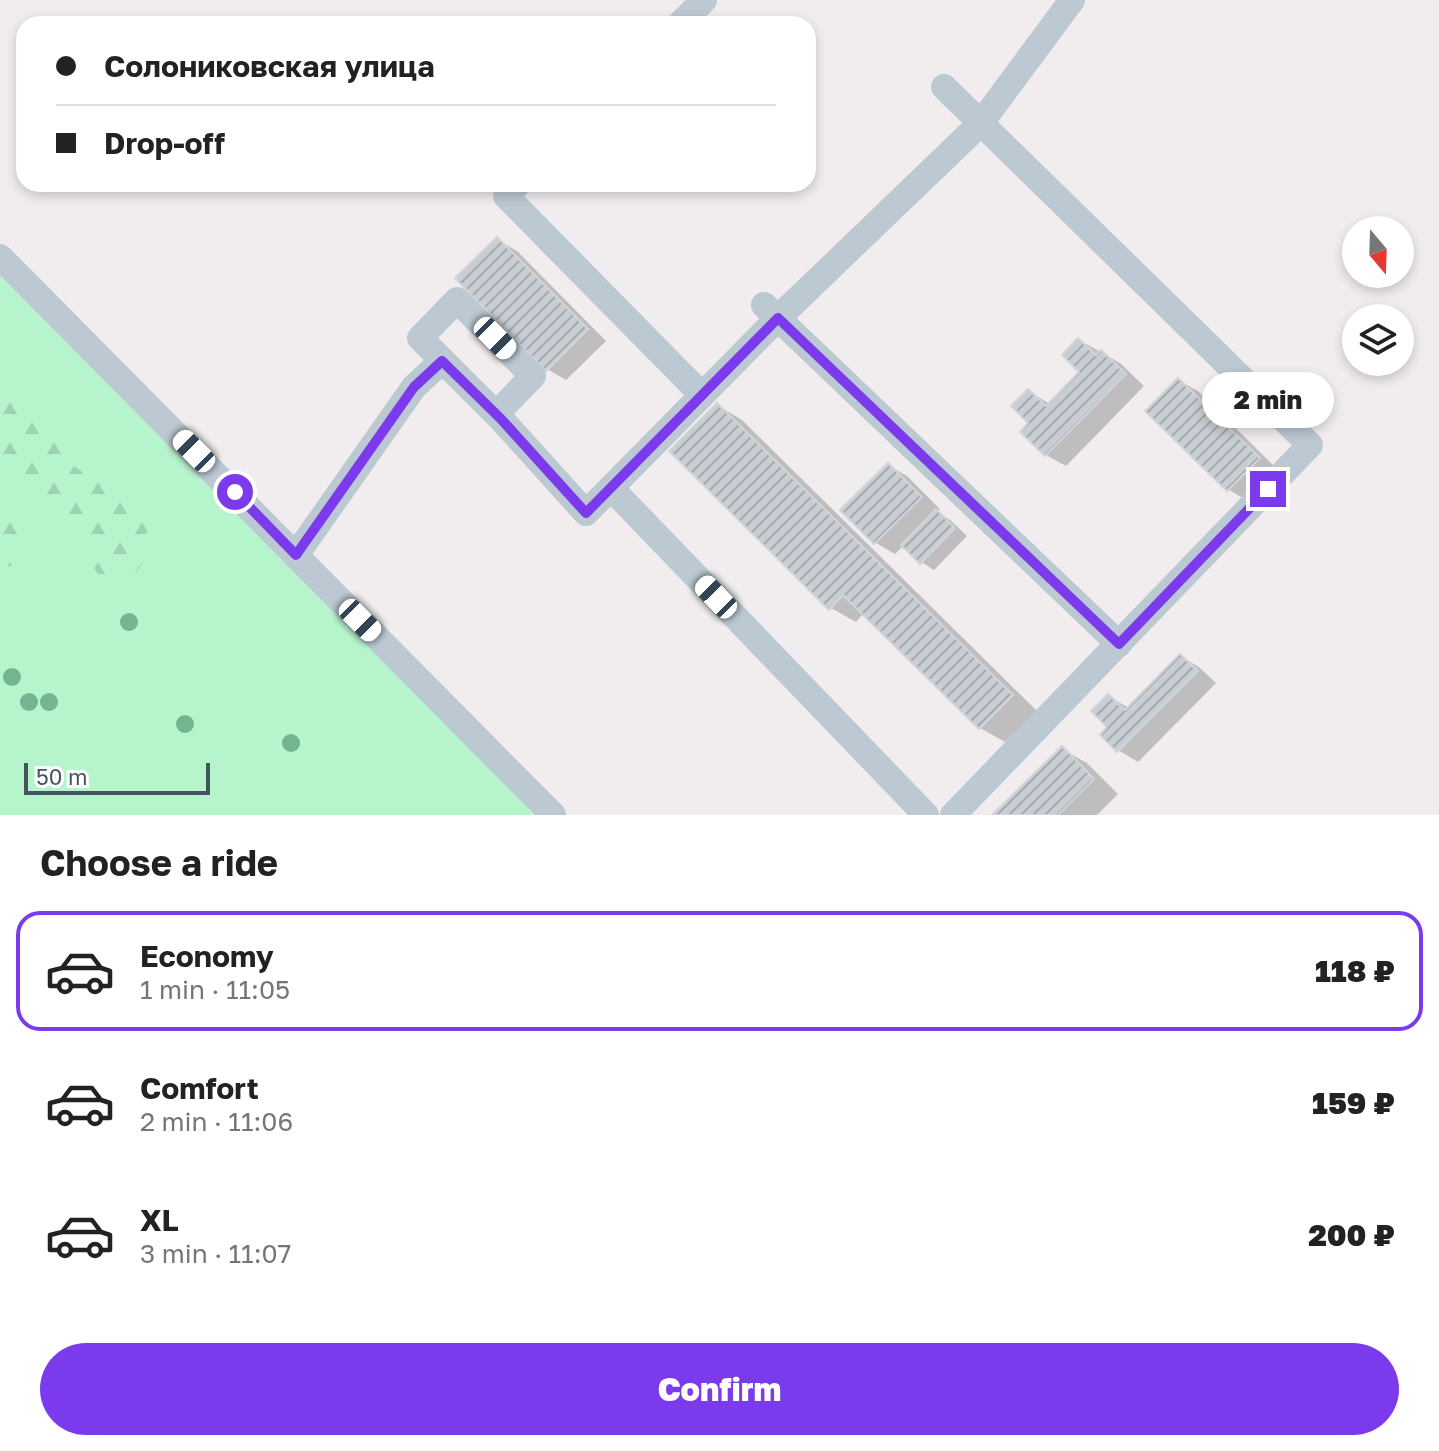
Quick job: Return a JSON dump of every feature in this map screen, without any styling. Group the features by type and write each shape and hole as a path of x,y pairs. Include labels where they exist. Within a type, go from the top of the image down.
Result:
{"street":[{"path":"688,16 704,0"},
{"path":"496,414 533,376 457,300 420,338 496,414 586,513 702,395 771,311 981,123 1072,0"},
{"path":"944,87 1310,445 953,815"},
{"path":"510,192 506,196 702,395"},
{"path":"0,257 553,815"},
{"path":"771,311 1119,644"},
{"path":"296,555 414,387 442,361"},
{"path":"611,488 926,815"}],"green space":[{"path":"0,276 513,791 533,815 0,815"},
{"path":"0,379 26,400 74,466 145,520 149,552 132,580 101,579 63,518 23,487 0,460"},
{"path":"0,509 9,517 24,546 11,566 0,567"}],"building":[{"path":"497,237 588,329 546,371 455,278"},
{"path":"1078,338 1096,355 1101,350 1126,374 1045,456 1020,432 1028,423 1011,406 1028,389 1046,406 1079,372 1062,355"},
{"path":"1178,378 1260,458 1227,491 1145,411"},
{"path":"717,403 1013,695 979,729 843,595 829,610 669,451"},
{"path":"888,463 922,497 874,544 840,510"},
{"path":"936,509 955,528 920,564 901,545"},
{"path":"1180,654 1198,671 1117,752 1100,735 1107,727 1091,711 1108,694 1125,710"},
{"path":"1062,746 1094,779 1058,815 992,815"}],"route":[{"path":"235,492 296,555 414,387 442,361 501,419 586,513 778,318 1119,644 1268,489"}]}
